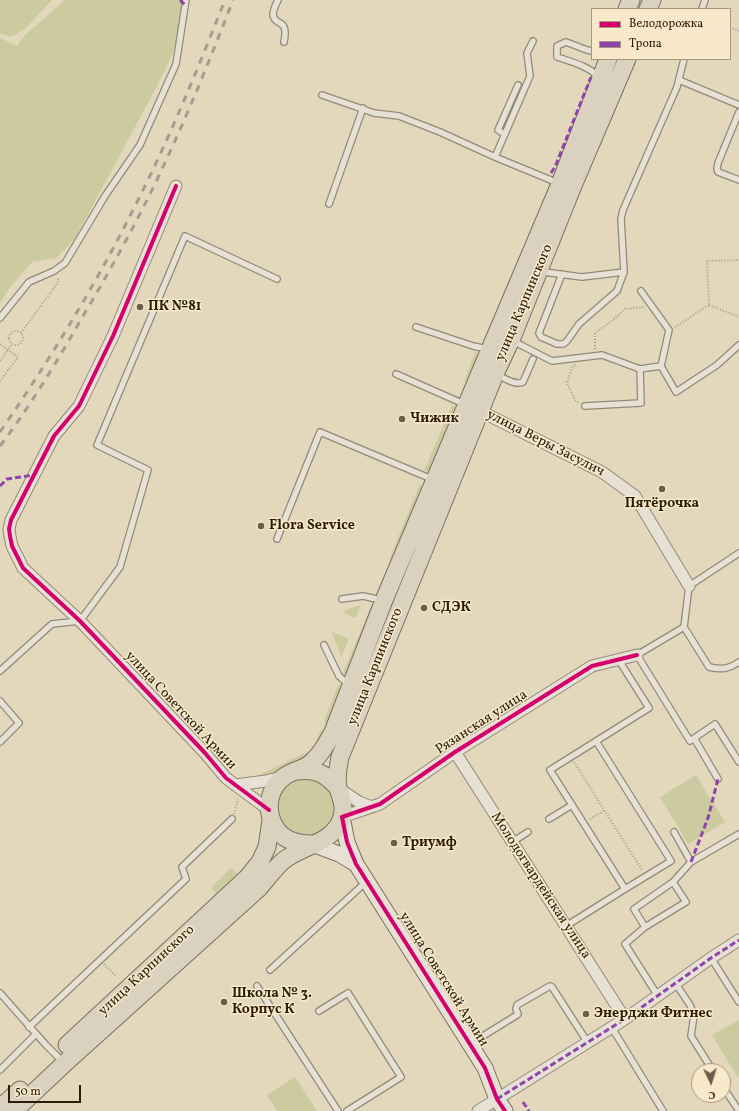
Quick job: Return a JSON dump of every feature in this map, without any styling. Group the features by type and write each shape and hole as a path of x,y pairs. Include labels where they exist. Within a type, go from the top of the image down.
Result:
{"main road":[{"name":"улица Карпинского","path":"0,1108 61,1059 258,889 283,861 312,844 322,841 331,835 338,827 342,817 343,807 337,780 340,757 424,548 474,408 490,350 560,184 608,60"},
{"name":"улица Карпинского","path":"14,1111 61,1059 247,878 260,862 267,847 270,815 269,800 272,790 278,782 291,773 312,763 324,750 351,687 384,600 435,480 474,408 495,374 511,340 572,188 628,60"},
{"path":"407,545 410,550 414,552 419,552 424,548"},
{"path":"291,773 309,770 320,772 330,779 338,788"},
{"path":"270,815 277,831 287,840 299,844 312,844"}],"street":[{"name":"улица Советской Армии","path":"176,186 114,336 79,406 54,436 11,520 9,528 10,536 12,546 23,568 80,621 205,753 226,778 270,815"},
{"name":"улица Веры Засулич","path":"474,408 602,472 635,496 689,586"},
{"name":"Рязанская улица","path":"342,817 380,804 455,752 592,666 638,655"},
{"name":"Молодогвардейская улица","path":"455,752 625,1019"},
{"name":"улица Советской Армии","path":"235,785 266,781 291,773"},
{"path":"338,788 359,802 372,807"},
{"name":"улица Советской Армии","path":"342,817 347,842 356,864 485,1068 501,1105"},
{"path":"312,844 338,854 356,864"},
{"path":"478,1111 501,1105 588,1043 739,940"}],"lane":[{"path":"0,318 29,282 54,271 65,263 105,196 140,145 176,64 186,0"},
{"path":"278,0 273,16 275,20 283,24 285,29 284,42"},
{"path":"495,157 530,76 527,54 533,41"},
{"path":"591,51 566,42 557,46 557,57 593,70 601,78"},
{"path":"562,274 539,333 540,337 557,344 562,344 567,341 579,324 616,291 624,272 621,219 623,210 677,87 684,60"},
{"path":"679,80 739,106"},
{"path":"504,134 498,130 518,85"},
{"path":"322,95 374,112 399,116 440,132 560,184"},
{"path":"329,204 363,108"},
{"path":"739,112 718,163 717,169 718,172 739,180"},
{"path":"0,671 52,624 80,621 120,568 148,470 96,445 185,236 278,279"},
{"path":"544,272 582,277 624,272"},
{"path":"641,291 669,330 661,366 676,392 717,365 739,345"},
{"path":"416,327 473,346 490,350"},
{"path":"511,340 552,361 602,355 640,369 661,366"},
{"path":"495,374 514,383 520,384 523,382 533,359"},
{"path":"585,406 641,403 640,369"},
{"path":"396,374 474,408"},
{"path":"277,538 320,432 435,480"},
{"path":"739,553 689,586 684,627 709,667 719,670 733,666 739,662"},
{"path":"342,599 363,596 384,600"},
{"path":"684,627 638,655 690,740 715,724 739,762"},
{"path":"324,646 339,676 351,687"},
{"path":"618,660 648,708 550,770 625,889"},
{"path":"0,700 19,723 0,742"},
{"path":"694,738 718,779"},
{"path":"566,926 671,860 596,741"},
{"path":"549,819 572,805"},
{"path":"29,1027 186,879 182,867 232,819"},
{"path":"512,842 528,832"},
{"path":"674,832 691,862"},
{"path":"645,928 634,909 673,882 691,862 739,834"},
{"path":"270,970 367,881"},
{"path":"659,996 625,944 645,928 686,902 673,882"},
{"path":"711,958 739,1002"},
{"path":"676,984 690,1005 694,1015 691,1036 708,1063"},
{"path":"257,986 338,1111"},
{"path":"470,1044 516,1016 518,1014 516,1009 517,1005 550,986 588,1043"},
{"path":"0,993 29,1027 61,1059"},
{"path":"319,1012 348,993 401,1077 347,1111"},
{"path":"612,1028 663,1111"},
{"path":"0,1070 36,1034"},
{"path":"731,1098 739,1111"}],"path":[{"path":"709,305 707,262 739,260"},
{"path":"21,333 59,281"},
{"path":"709,305 739,317"},
{"path":"669,330 709,305"},
{"path":"17,331 21,333 24,339 21,344 12,344 9,340 11,334 17,331"},
{"path":"0,344 18,357 0,381"},
{"path":"0,361 12,344"},
{"path":"571,757 646,876"},
{"path":"232,819 238,799"},
{"path":"584,824 604,810"},
{"path":"100,961 116,976"}],"green space":[{"path":"0,0 52,0 25,29 10,37 0,33"},
{"path":"65,0 189,0 171,58 74,240 56,258 32,262 9,289 0,303 0,38 17,46 25,35"},
{"path":"475,352 477,352 478,358 470,380 464,382"},
{"path":"452,405 454,406 455,411 430,470 424,471"},
{"path":"420,483 422,487 421,492 390,561 389,560"},
{"path":"374,601 376,601 347,674 345,675 343,673"},
{"path":"361,605 356,618 343,613 348,609"},
{"path":"332,632 347,638 348,641 341,657"},
{"path":"338,685 340,685 340,693 327,723 325,723 324,721"},
{"path":"321,729 325,730 310,757 281,768 274,774 253,778 311,750"},
{"path":"696,775 725,822 688,844 660,797"},
{"path":"306,779 322,784 330,792 335,808 330,824 322,832 306,837 290,832 282,824 277,808 282,792 290,784"},
{"path":"232,868 240,877 217,894 211,888"},
{"path":"739,1020 738,1078 731,1066 731,1063 729,1063 712,1035"},
{"path":"295,1077 317,1111 277,1111 267,1095"}],"railway":[{"path":"0,432 73,319 123,230 173,126 225,0"},
{"path":"0,446 23,415 54,366 136,222 156,183 202,79 233,0"}],"marked path":[{"path":"180,0 185,5"},
{"path":"551,173 555,167 591,77"},
{"path":"0,486 7,479 34,475"},
{"path":"691,862 708,818 718,779"},
{"path":"497,1099 625,1019 739,940"},
{"path":"523,1102 529,1111"}],"cycle path":[{"path":"176,186 113,336 79,406 54,436 11,520 9,529 10,536 12,546 23,568 80,621 205,753 226,778 269,810"},
{"path":"505,1111 497,1099 485,1068 356,864 347,842 342,817 380,804 455,752 592,666 637,655"}],"place":[{"name":"ПК №81","path":"140,307"},
{"name":"Чижик","path":"402,419"},
{"name":"Пятёрочка","path":"662,489"},
{"name":"Flora Service","path":"261,526"},
{"name":"СДЭК","path":"424,608"},
{"name":"Триумф","path":"394,843"},
{"name":"Школа № 3. Корпус К","path":"224,1002"},
{"name":"Энерджи Фитнес","path":"586,1014"}]}
